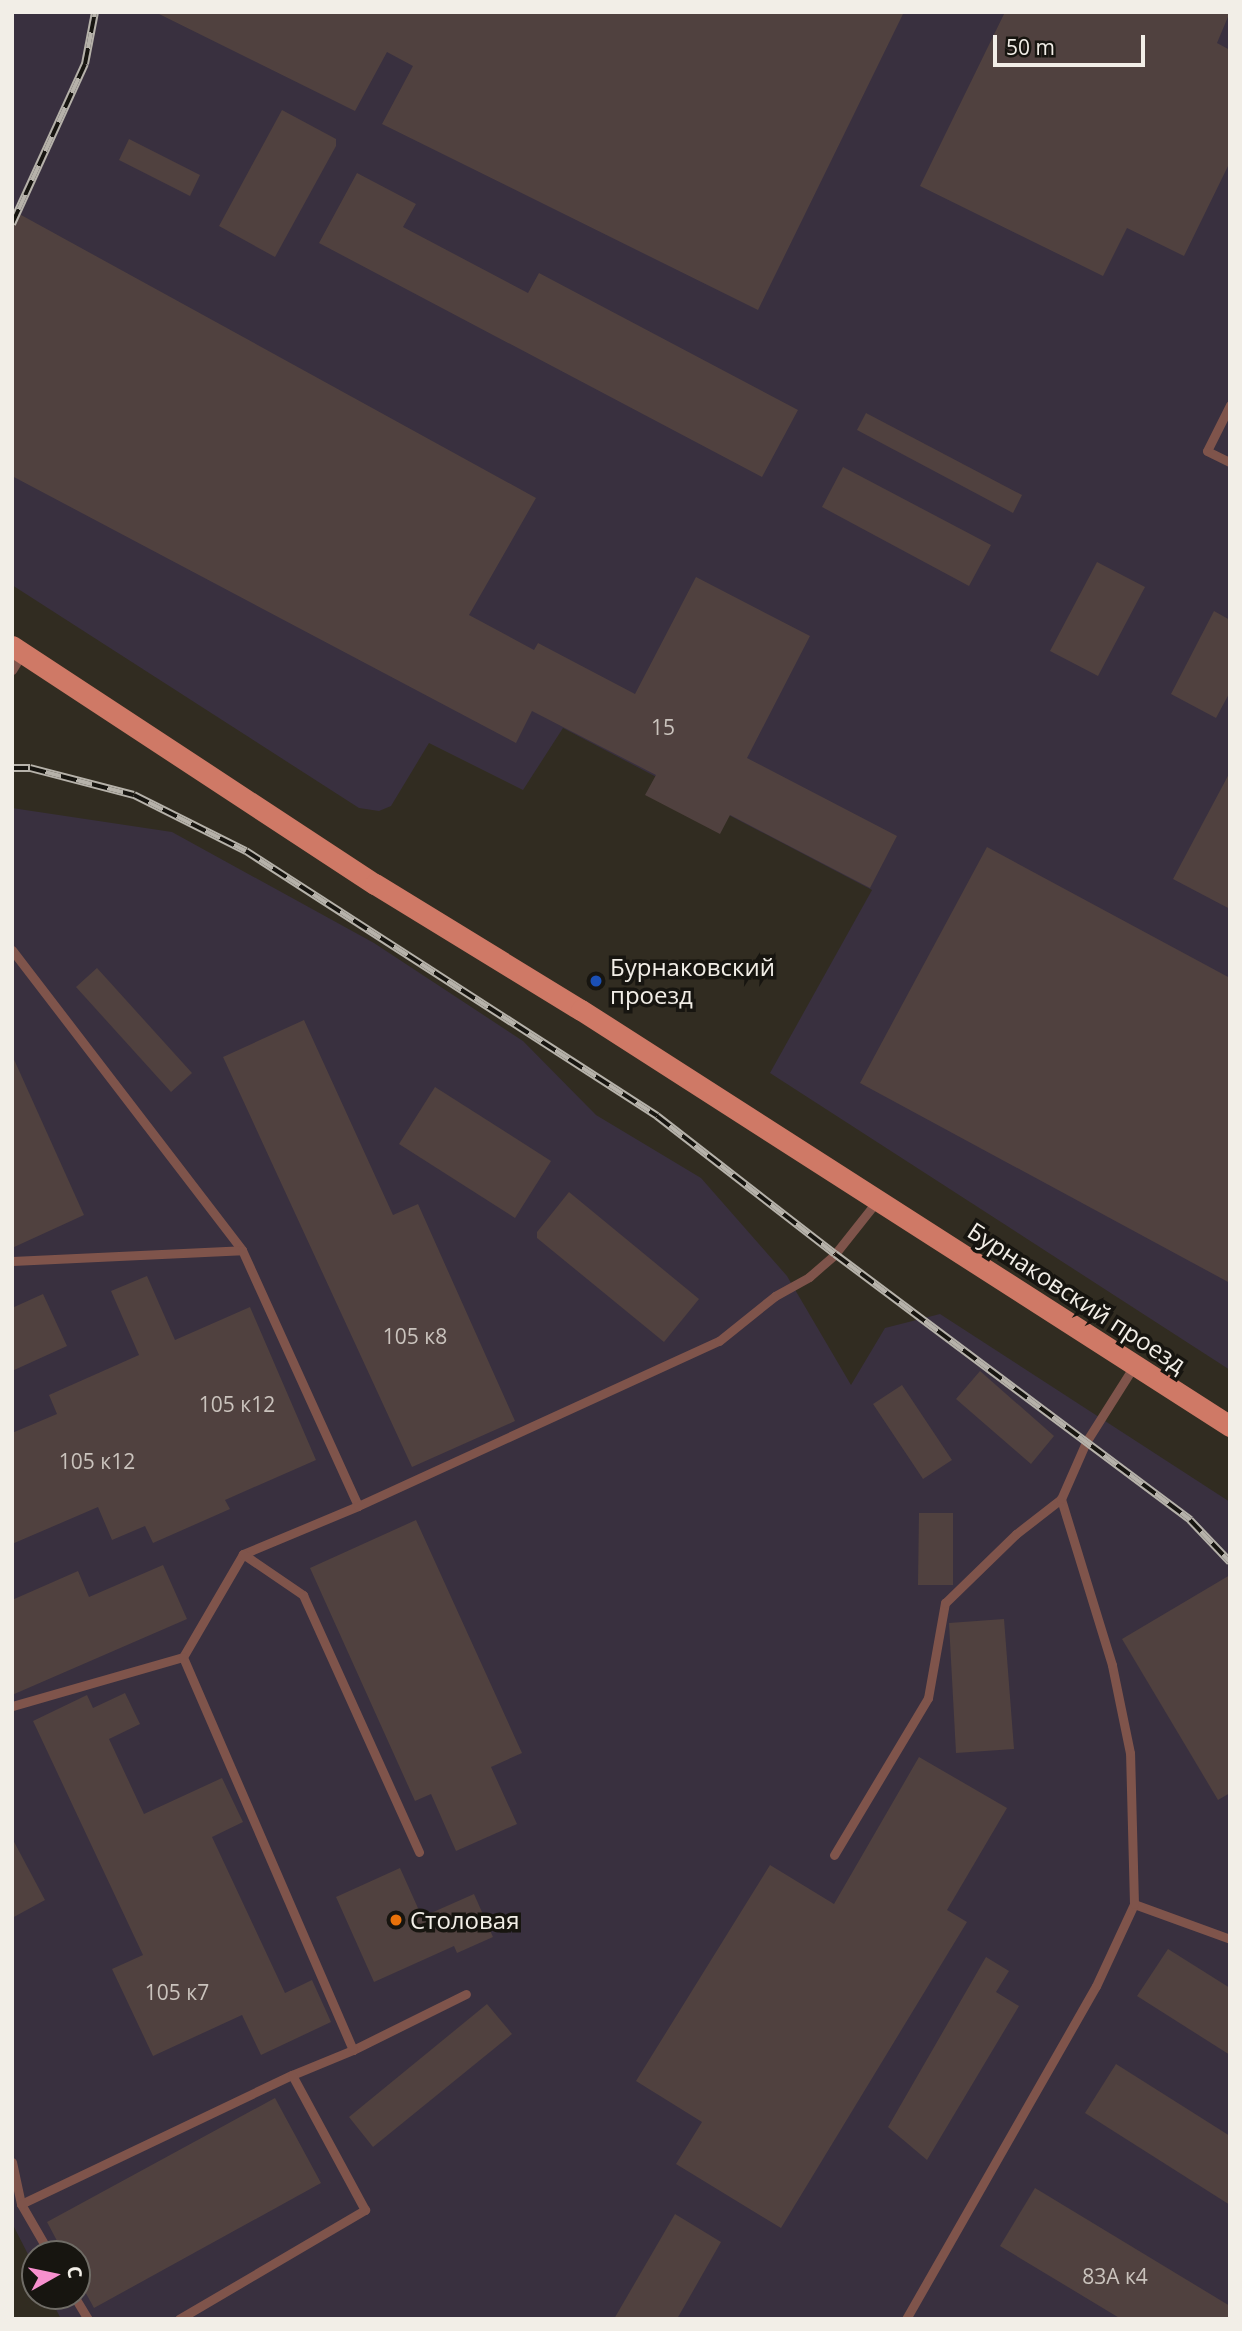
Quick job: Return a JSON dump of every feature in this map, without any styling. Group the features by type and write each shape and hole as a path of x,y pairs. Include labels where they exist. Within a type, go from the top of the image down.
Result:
{"main road":[{"name":"Бурнаковский проезд","path":"16,656 375,884 581,1010 1230,1426"}],"lane":[{"path":"1230,405 1207,451 1230,462"},
{"path":"12,950 242,1250 358,1506"},
{"path":"12,1706 183,1657 243,1555 358,1506 719,1341 775,1296 809,1277 835,1254 878,1199"},
{"path":"12,1261 242,1250"},
{"path":"834,1855 928,1698 945,1603 1016,1534 1061,1499 1086,1442 1134,1366"},
{"path":"906,2319 1096,1986 1135,1904 1130,1753 1112,1665 1061,1499"},
{"path":"243,1555 303,1595 419,1852"},
{"path":"183,1657 354,2050"},
{"path":"1135,1904 1230,1939"},
{"path":"20,2204 292,2075 354,2050 466,1994"},
{"path":"179,2319 365,2210 292,2075"},
{"path":"12,2162 20,2204 42,2240"}],"shaded area":[{"path":"12,12 1230,12 1230,1370 770,1073 872,890 563,728 523,790 429,743 391,806 379,811 359,808 12,585"},
{"path":"12,808 172,832 374,943 523,1041 596,1115 701,1178 787,1276 851,1385 885,1328 940,1314 1230,1502 1230,2319 61,2319 56,2310 91,2310 91,2240 21,2241 12,2223"}],"building":[{"path":"155,12 904,12 758,310 382,124 413,66 387,52 355,111"},
{"path":"1005,12 1230,12 1217,43 1230,50 1230,162 1184,256 1127,228 1103,276 920,186"},
{"path":"282,110 336,139 336,146 275,257 219,226"},
{"path":"129,139 200,175 190,196 119,160"},
{"path":"357,173 416,204 403,227 528,293 539,273 798,410 762,477 319,243"},
{"path":"12,210 536,498 469,615 534,650 538,643 635,694 696,577 810,636 747,758 897,836 870,888 730,815 720,834 645,795 656,775 532,711 516,743 12,476"},
{"path":"866,413 1022,495 1013,513 857,430"},
{"path":"843,467 991,545 969,586 822,507"},
{"path":"1097,562 1145,587 1098,676 1050,651"},
{"path":"1214,611 1230,620 1230,692 1216,718 1171,694"},
{"path":"1230,772 1230,909 1173,879"},
{"path":"987,847 1230,978 1230,1283 860,1083"},
{"path":"97,968 192,1073 171,1092 76,987"},
{"path":"304,1020 393,1215 418,1204 515,1421 412,1467 223,1057"},
{"path":"12,1055 84,1215 12,1248"},
{"path":"435,1087 551,1161 515,1218 399,1144"},
{"path":"569,1192 699,1299 664,1342 537,1238 537,1232"},
{"path":"147,1276 175,1340 250,1307 316,1460 225,1500 230,1509 153,1543 145,1526 112,1540 98,1507 12,1544 12,1433 57,1414 49,1395 139,1355 111,1291"},
{"path":"43,1294 67,1346 12,1371 12,1308"},
{"path":"980,1371 1054,1436 1031,1464 956,1399"},
{"path":"902,1385 952,1460 923,1479 873,1404"},
{"path":"919,1513 953,1513 953,1585 918,1585"},
{"path":"416,1520 522,1753 491,1767 517,1824 456,1851 431,1794 415,1801 310,1568"},
{"path":"163,1565 187,1619 12,1695 12,1600 78,1571 89,1597"},
{"path":"1230,1575 1230,1793 1218,1800 1122,1639"},
{"path":"1004,1619 1014,1749 956,1753 949,1623"},
{"path":"125,1693 140,1724 109,1739 144,1814 222,1778 243,1822 212,1837 285,1993 312,1980 331,2022 261,2055 242,2015 153,2056 112,1969 143,1955 33,1721 87,1695 93,1708"},
{"path":"919,1757 1007,1808 947,1910 967,1922 781,2228 676,2164 702,2122 636,2081 770,1865 834,1904"},
{"path":"12,1838 45,1900 12,1918"},
{"path":"400,1868 422,1917 474,1894 493,1937 457,1953 454,1946 374,1982 336,1897"},
{"path":"1168,1949 1230,1988 1230,2055 1137,1996"},
{"path":"986,1957 1009,1971 996,1992 1019,2006 927,2160 888,2127"},
{"path":"487,2004 512,2034 373,2147 349,2117"},
{"path":"1116,2064 1230,2136 1230,2205 1085,2113"},
{"path":"275,2098 321,2183 94,2308 91,2303 91,2240 57,2240 47,2222"},
{"path":"1035,2188 1230,2306 1230,2319 1121,2319 1000,2246"},
{"path":"675,2214 721,2242 677,2319 614,2319"}],"railway":[{"path":"12,224 85,64 95,12"},
{"path":"12,768 30,768 134,795 246,851 657,1116 835,1254 1190,1520 1230,1562"}],"place":[{"name":"Бурнаковский проезд","path":"596,981"},
{"name":"Столовая","path":"396,1920"}]}
